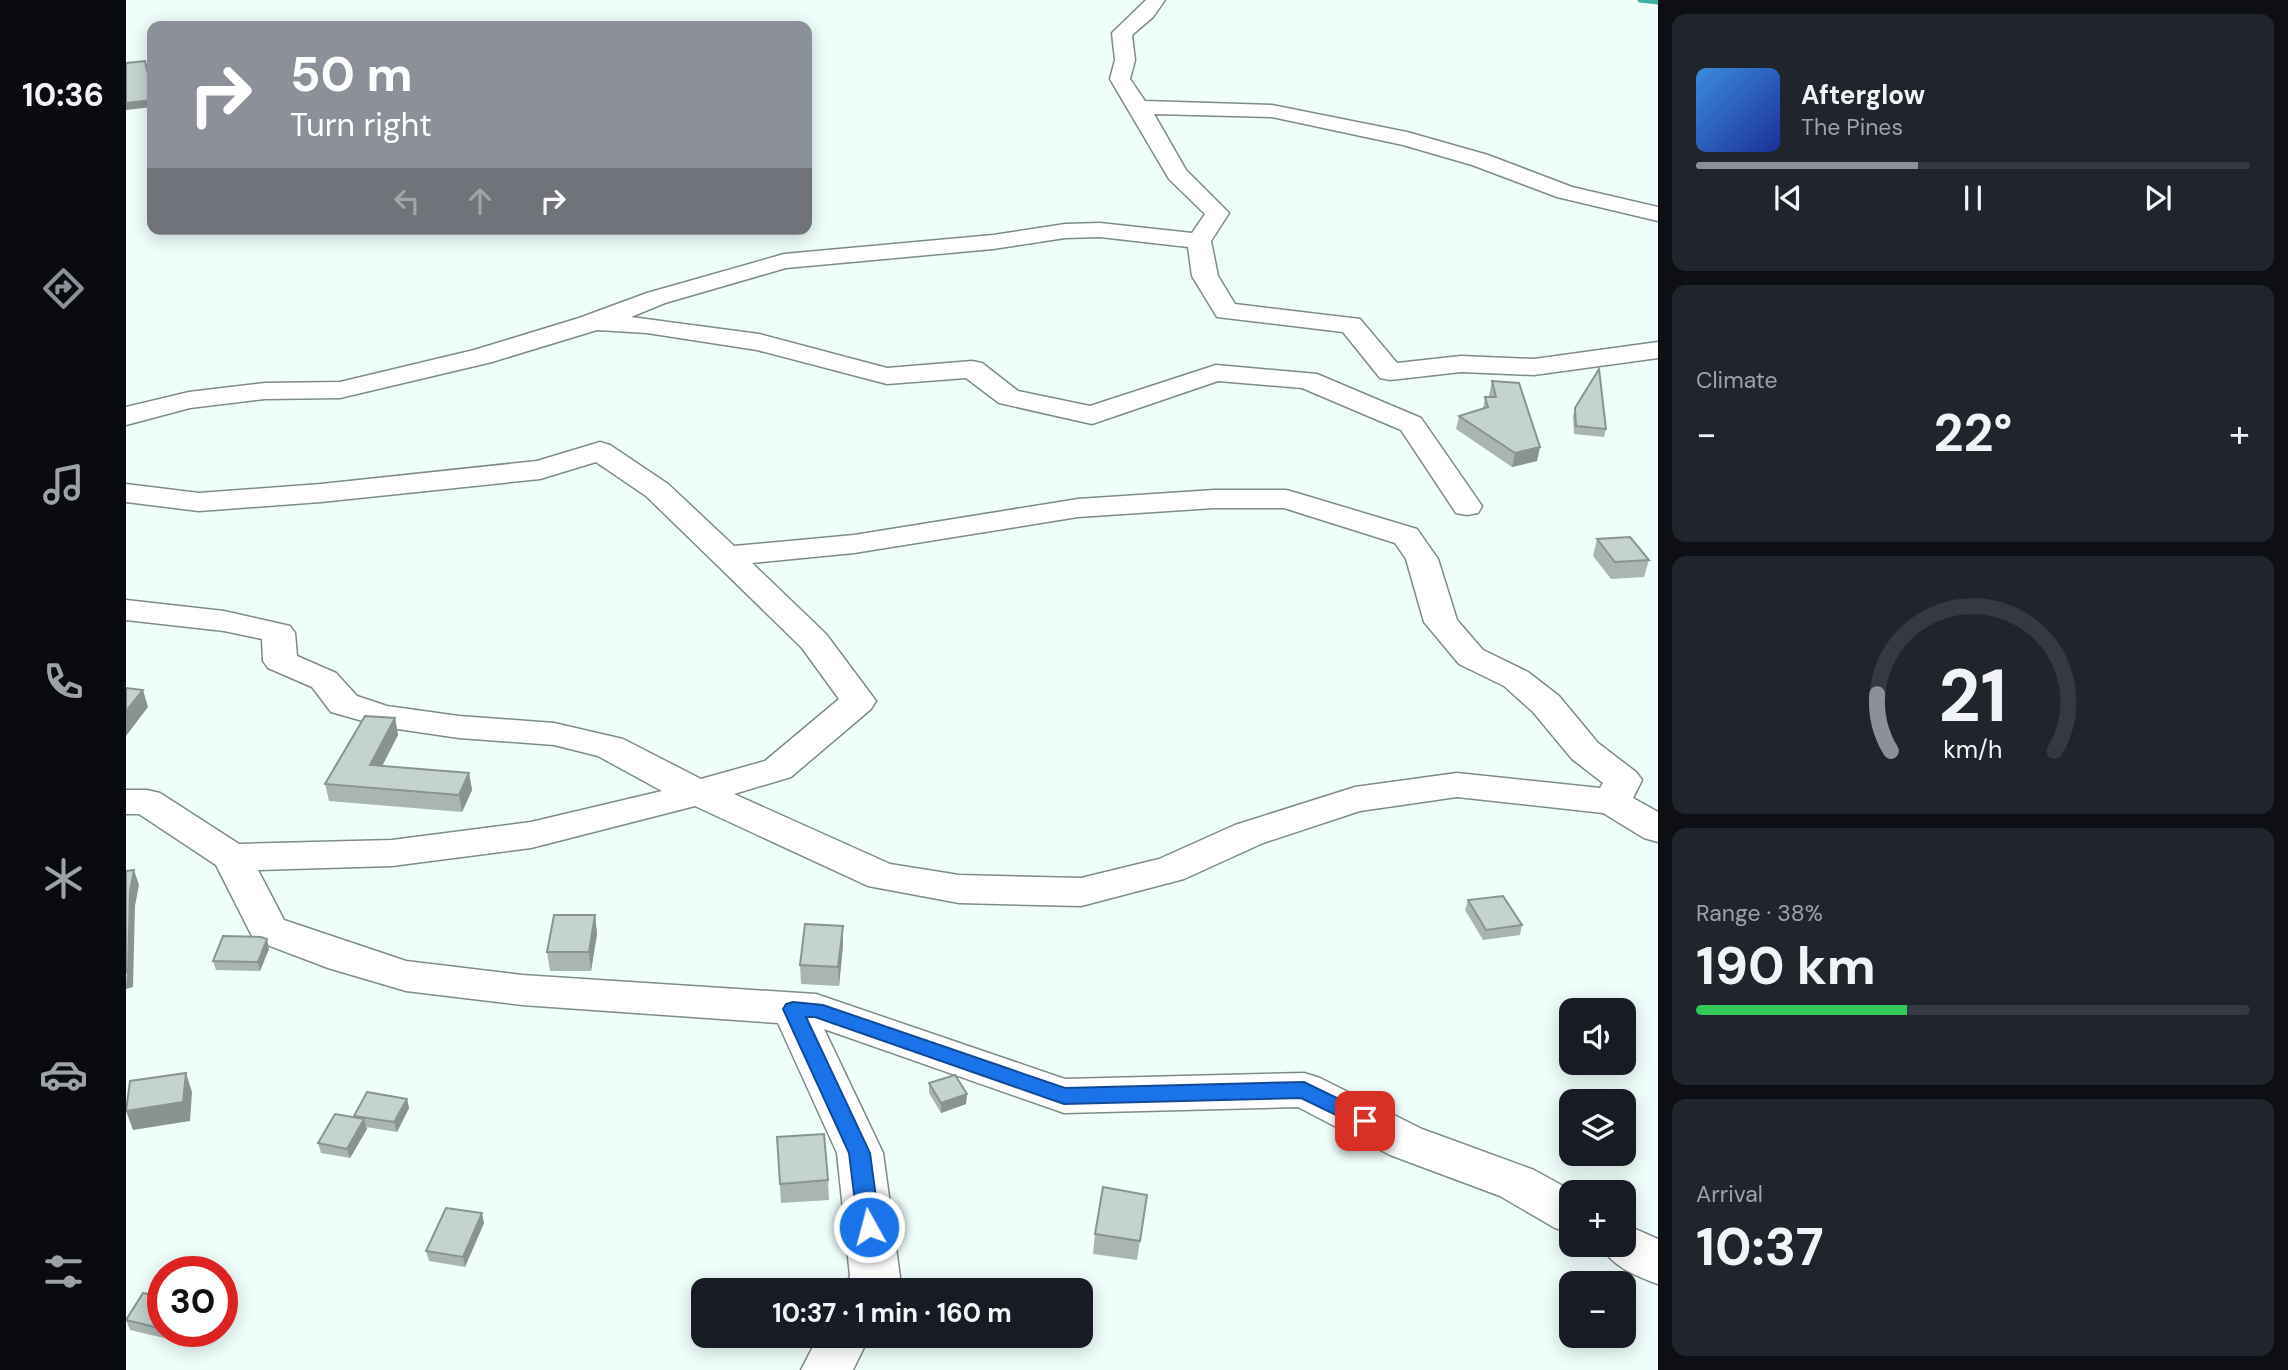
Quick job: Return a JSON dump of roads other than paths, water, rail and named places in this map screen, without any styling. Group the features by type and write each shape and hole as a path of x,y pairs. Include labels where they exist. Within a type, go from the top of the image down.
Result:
{"street":[{"path":"1156,0 1146,13 1122,33 1125,60 1120,79 1177,174 1217,213 1199,241 1205,276 1226,311 1292,316 1351,325 1390,372 1461,364 1534,367 1658,350"},
{"path":"1139,107 1272,111 1319,120 1407,139 1480,160 1522,178 1555,188 1658,214"},
{"path":"126,416 189,400 213,397 265,391 340,390 482,356 588,324 656,298 784,261 993,242 1065,231 1100,230 1199,241"},
{"path":"588,324 647,325 759,342 887,376 972,369 1009,397 1092,415 1216,373 1307,380 1411,424 1466,506"},
{"path":"126,493 199,502 321,493 540,470 600,451 657,490 814,641 858,701 778,768 653,806 531,835 392,853 232,856 187,830 147,802 126,802"},
{"path":"726,556 854,544 1078,509 1214,499 1286,499 1345,515 1406,536 1422,559 1441,622 1471,657 1516,679 1546,704 1585,751 1623,780 1612,802"},
{"path":"126,610 224,621 278,633 280,662 324,680 344,704 384,716 460,727 554,734 610,747 657,774 882,876 959,889 1081,892 1170,870 1249,834 1356,799 1457,785 1612,802 1658,829"},
{"path":"232,856 268,930 406,976 522,990 816,1010 1064,1096 1304,1090 1406,1142 1517,1184 1559,1207"},
{"path":"793,1009 860,1153 874,1278"},
{"path":"1636,1251 1658,1263"},
{"path":"827,1370 838,1348"}],"waterway":[{"path":"1640,0 1658,2"}]}
